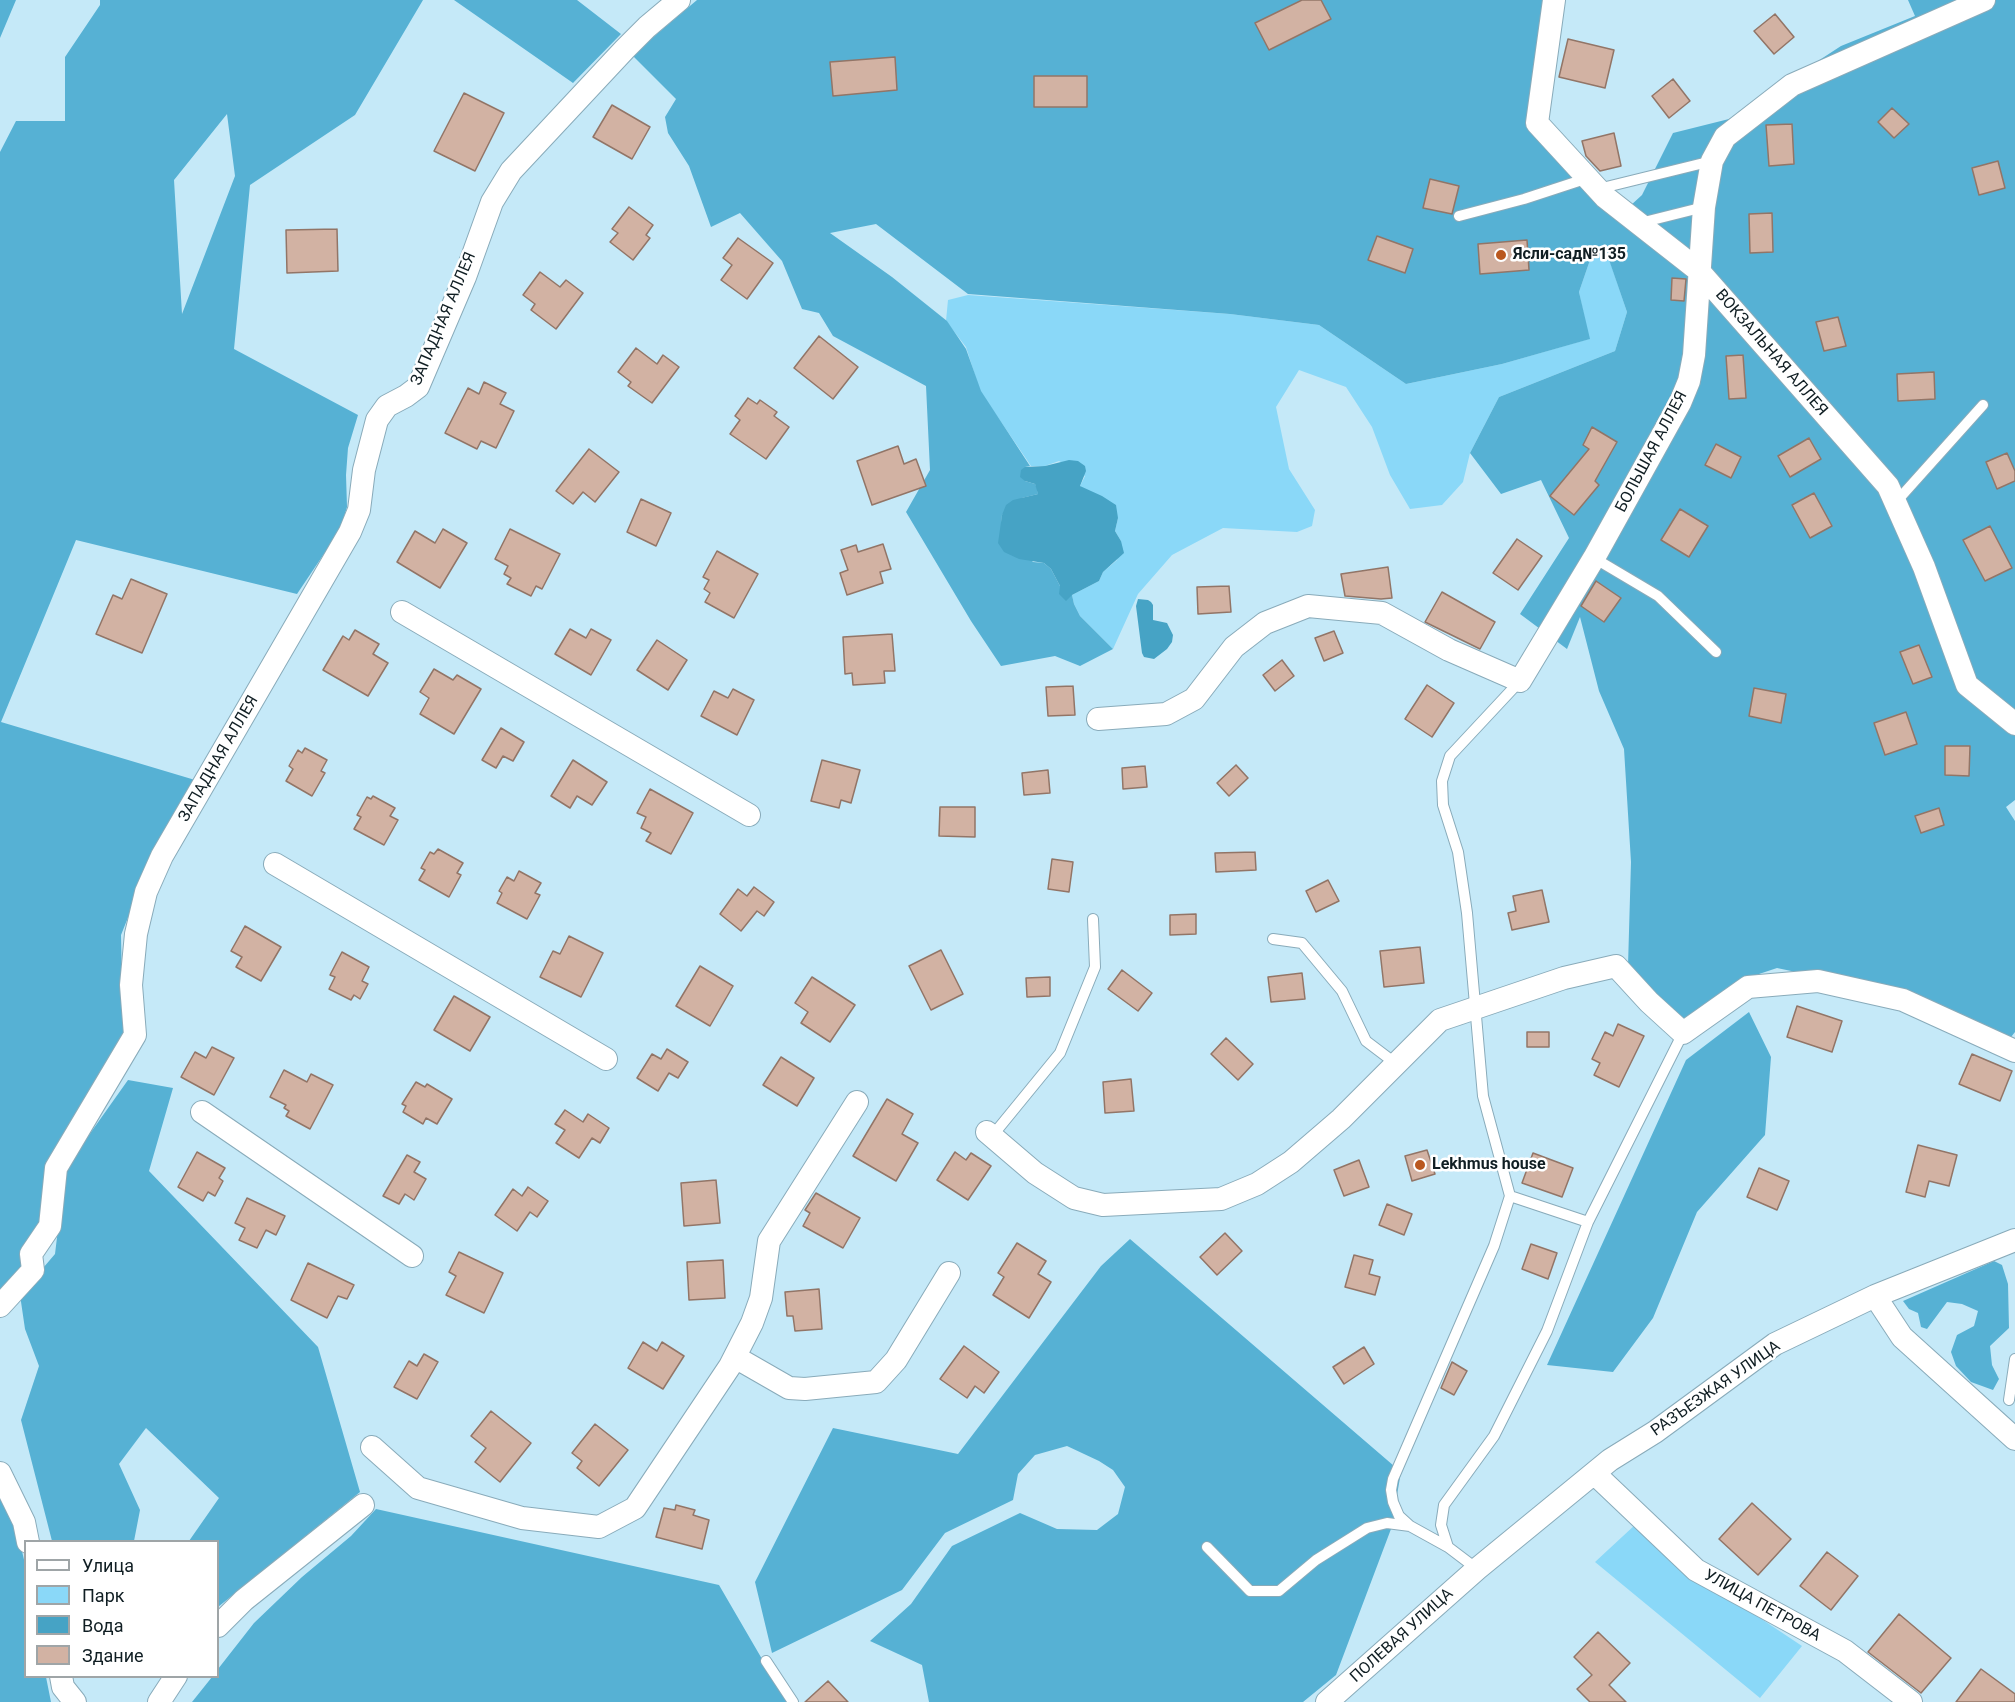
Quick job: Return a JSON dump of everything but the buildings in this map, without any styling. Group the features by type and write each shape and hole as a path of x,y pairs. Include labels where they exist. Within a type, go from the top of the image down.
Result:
{"street":[{"name":"ЗАПАДНАЯ АЛЛЕЯ","path":"0,1306 33,1270 31,1254 50,1226 56,1168 135,1035 131,985 136,934 146,892 162,856 350,532 359,510 366,460 377,420 387,406 418,387 465,277 492,202 511,171 647,27 680,0"},
{"name":"ВОКЗАЛЬНАЯ АЛЛЕЯ","path":"1554,0 1538,123 1594,185 1698,270 1888,486 1924,567 1967,685 2015,724"},
{"name":"БОЛЬШАЯ АЛЛЕЯ","path":"1520,681 1594,558 1680,403 1689,381 1694,355 1704,207 1713,161 1725,137 1792,84 1984,0"},
{"path":"1098,719 1166,714 1194,699 1234,647 1265,623 1308,606 1382,612 1449,650 1520,681"},
{"path":"402,612 749,815"},
{"path":"275,864 606,1059"},
{"path":"990,1134 1035,1173 1074,1198 1103,1205 1221,1199 1257,1184 1291,1162 1341,1119 1440,1020 1564,978 1616,966 1649,1002 1683,1033 1748,987 1818,981 1903,1000 2015,1051"},
{"path":"372,1447 418,1488 522,1518 599,1527 635,1508 735,1357 752,1323 761,1298 769,1240 857,1102"},
{"path":"202,1112 412,1256"},
{"name":"РАЗЪЕЗЖАЯ УЛИЦА","path":"1477,1569 1610,1460 1655,1432 1775,1344 1875,1296 2015,1240"},
{"path":"735,1357 789,1388 805,1389 876,1382 896,1360 949,1273"},
{"path":"1875,1296 1902,1337 2015,1439"},
{"path":"0,1473 24,1522 28,1540"},
{"name":"УЛИЦА ПЕТРОВА","path":"1595,1474 1696,1570 1845,1651 1911,1702"},
{"path":"219,1625 244,1600 363,1505"},
{"name":"ПОЛЕВАЯ УЛИЦА","path":"1327,1702 1477,1569"},
{"path":"61,1678 63,1687 75,1702"},
{"path":"159,1702 175,1678"}],"lane":[{"path":"1459,216 1524,199 1582,180 1594,185 1713,161"},
{"path":"1638,223 1704,207"},
{"path":"1896,502 1983,405"},
{"path":"1594,558 1658,596 1716,652"},
{"path":"1477,1569 1448,1547 1410,1526 1399,1516 1391,1490 1393,1479 1494,1246 1510,1196 1483,1096 1467,913 1460,862 1443,805 1442,781 1450,756 1520,681"},
{"path":"990,1134 1060,1053 1095,967 1093,919"},
{"path":"1273,939 1302,944 1342,992 1366,1041 1395,1063"},
{"path":"1448,1547 1441,1525 1444,1505 1494,1436 1547,1331 1588,1222 1683,1033"},
{"path":"1510,1196 1588,1222"},
{"path":"2009,1400 2015,1359"},
{"path":"1206,1547 1250,1591 1280,1591 1316,1560 1367,1528 1387,1523 1410,1526"},
{"path":"766,1661 793,1702"}],"green space":[{"path":"1607,253 1627,312 1615,351 1499,397 1470,453 1463,482 1442,505 1410,509 1390,475 1372,427 1346,387 1299,370 1276,407 1289,469 1315,510 1312,526 1297,532 1223,528 1172,555 1138,594 1113,649 1080,616 1072,595 1099,581 1103,572 1117,560 1121,541 1115,531 1118,518 1080,486 1085,476 1059,461 1045,466 1031,466 980,391 966,347 946,321 948,300 968,295 1230,314 1319,325 1406,384 1502,364 1589,339 1579,292 1590,260"},
{"path":"1636,1524 1679,1564 1802,1646 1760,1698 1595,1562"}],"shaded area":[{"path":"0,0 16,0 0,38"},
{"path":"100,0 423,0 355,115 250,185 234,349 358,415 348,448 347,507 340,530 297,594 76,540 1,722 195,780 139,890 121,935 122,986 128,1036 43,1223 26,1268 0,1294 0,152 16,121 65,121 65,57 100,5","holes":["227,114 235,176 182,314 174,180"]},
{"path":"454,0 577,0 621,34 573,83"},
{"path":"697,0 1543,0 1528,126 1618,217 1642,195 1673,133 1729,119 1841,46 1915,16 1908,0 2015,0 2015,800 2006,807 2015,821 2015,1032 2011,1037 1905,995 1777,968 1741,980 1682,1022 1628,966 1631,862 1624,749 1599,691 1580,617 1567,649 1520,614 1569,538 1541,480 1501,494 1470,453 1499,397 1615,351 1627,312 1607,254 1590,260 1579,292 1590,339 1502,364 1406,384 1319,325 1230,314 968,294 876,224 830,233 892,277 947,321 966,349 981,391 1030,466 1025,467 1025,481 1035,484 1037,488 1038,494 1022,498 1002,515 1001,527 1033,562 1044,563 1051,569 1060,586 1072,595 1080,616 1113,649 1080,666 1055,656 1001,666 971,621 906,512 930,470 926,386 833,336 819,313 802,309 782,261 740,213 711,227 689,166 668,133 665,117 676,99 632,55"},
{"path":"1749,1012 1771,1057 1765,1135 1697,1212 1653,1318 1613,1372 1547,1365 1686,1060"},
{"path":"128,1080 173,1088 149,1171 318,1347 360,1492 219,1606 219,1540 190,1540 219,1498 146,1428 119,1464 140,1510 134,1540 52,1540 21,1420 39,1366 25,1329 20,1295 55,1254 66,1163 84,1142"},
{"path":"1130,1239 1401,1472 1391,1529 1336,1675 1303,1702 929,1702 922,1665 870,1641 911,1604 952,1546 1020,1513 1057,1529 1097,1530 1118,1514 1125,1487 1113,1470 1067,1446 1035,1455 1018,1474 1013,1500 945,1533 902,1590 772,1653 755,1582 833,1428 958,1454 1101,1266"},
{"path":"1994,1261 2002,1265 2008,1284 2009,1328 1990,1346 1992,1365 1999,1379 1993,1390 1971,1382 1956,1366 1951,1352 1957,1335 1974,1326 1978,1311 1962,1304 1947,1302 1927,1329 1921,1327 1918,1313 1909,1309 1903,1301"},
{"path":"0,1489 14,1517 24,1560 24,1678 46,1678 51,1702 0,1702"},
{"path":"376,1509 719,1585 787,1702 192,1702 211,1678 219,1678 219,1668 254,1623 302,1577 351,1536"}],"water":[{"path":"1069,460 1078,461 1085,466 1086,471 1080,486 1116,505 1118,518 1115,531 1124,553 1103,572 1099,581 1072,595 1066,601 1059,594 1060,586 1051,569 1044,563 1019,559 1004,552 998,543 1002,515 1006,505 1013,500 1038,494 1035,484 1020,477 1021,470 1025,467 1045,466"},
{"path":"1138,599 1151,602 1153,620 1167,623 1173,635 1172,642 1167,649 1154,659 1144,657 1142,653 1136,606"}],"place":[{"name":"Ясли-сад№135","path":"1501,255"},
{"name":"Lekhmus house","path":"1420,1165"}]}
